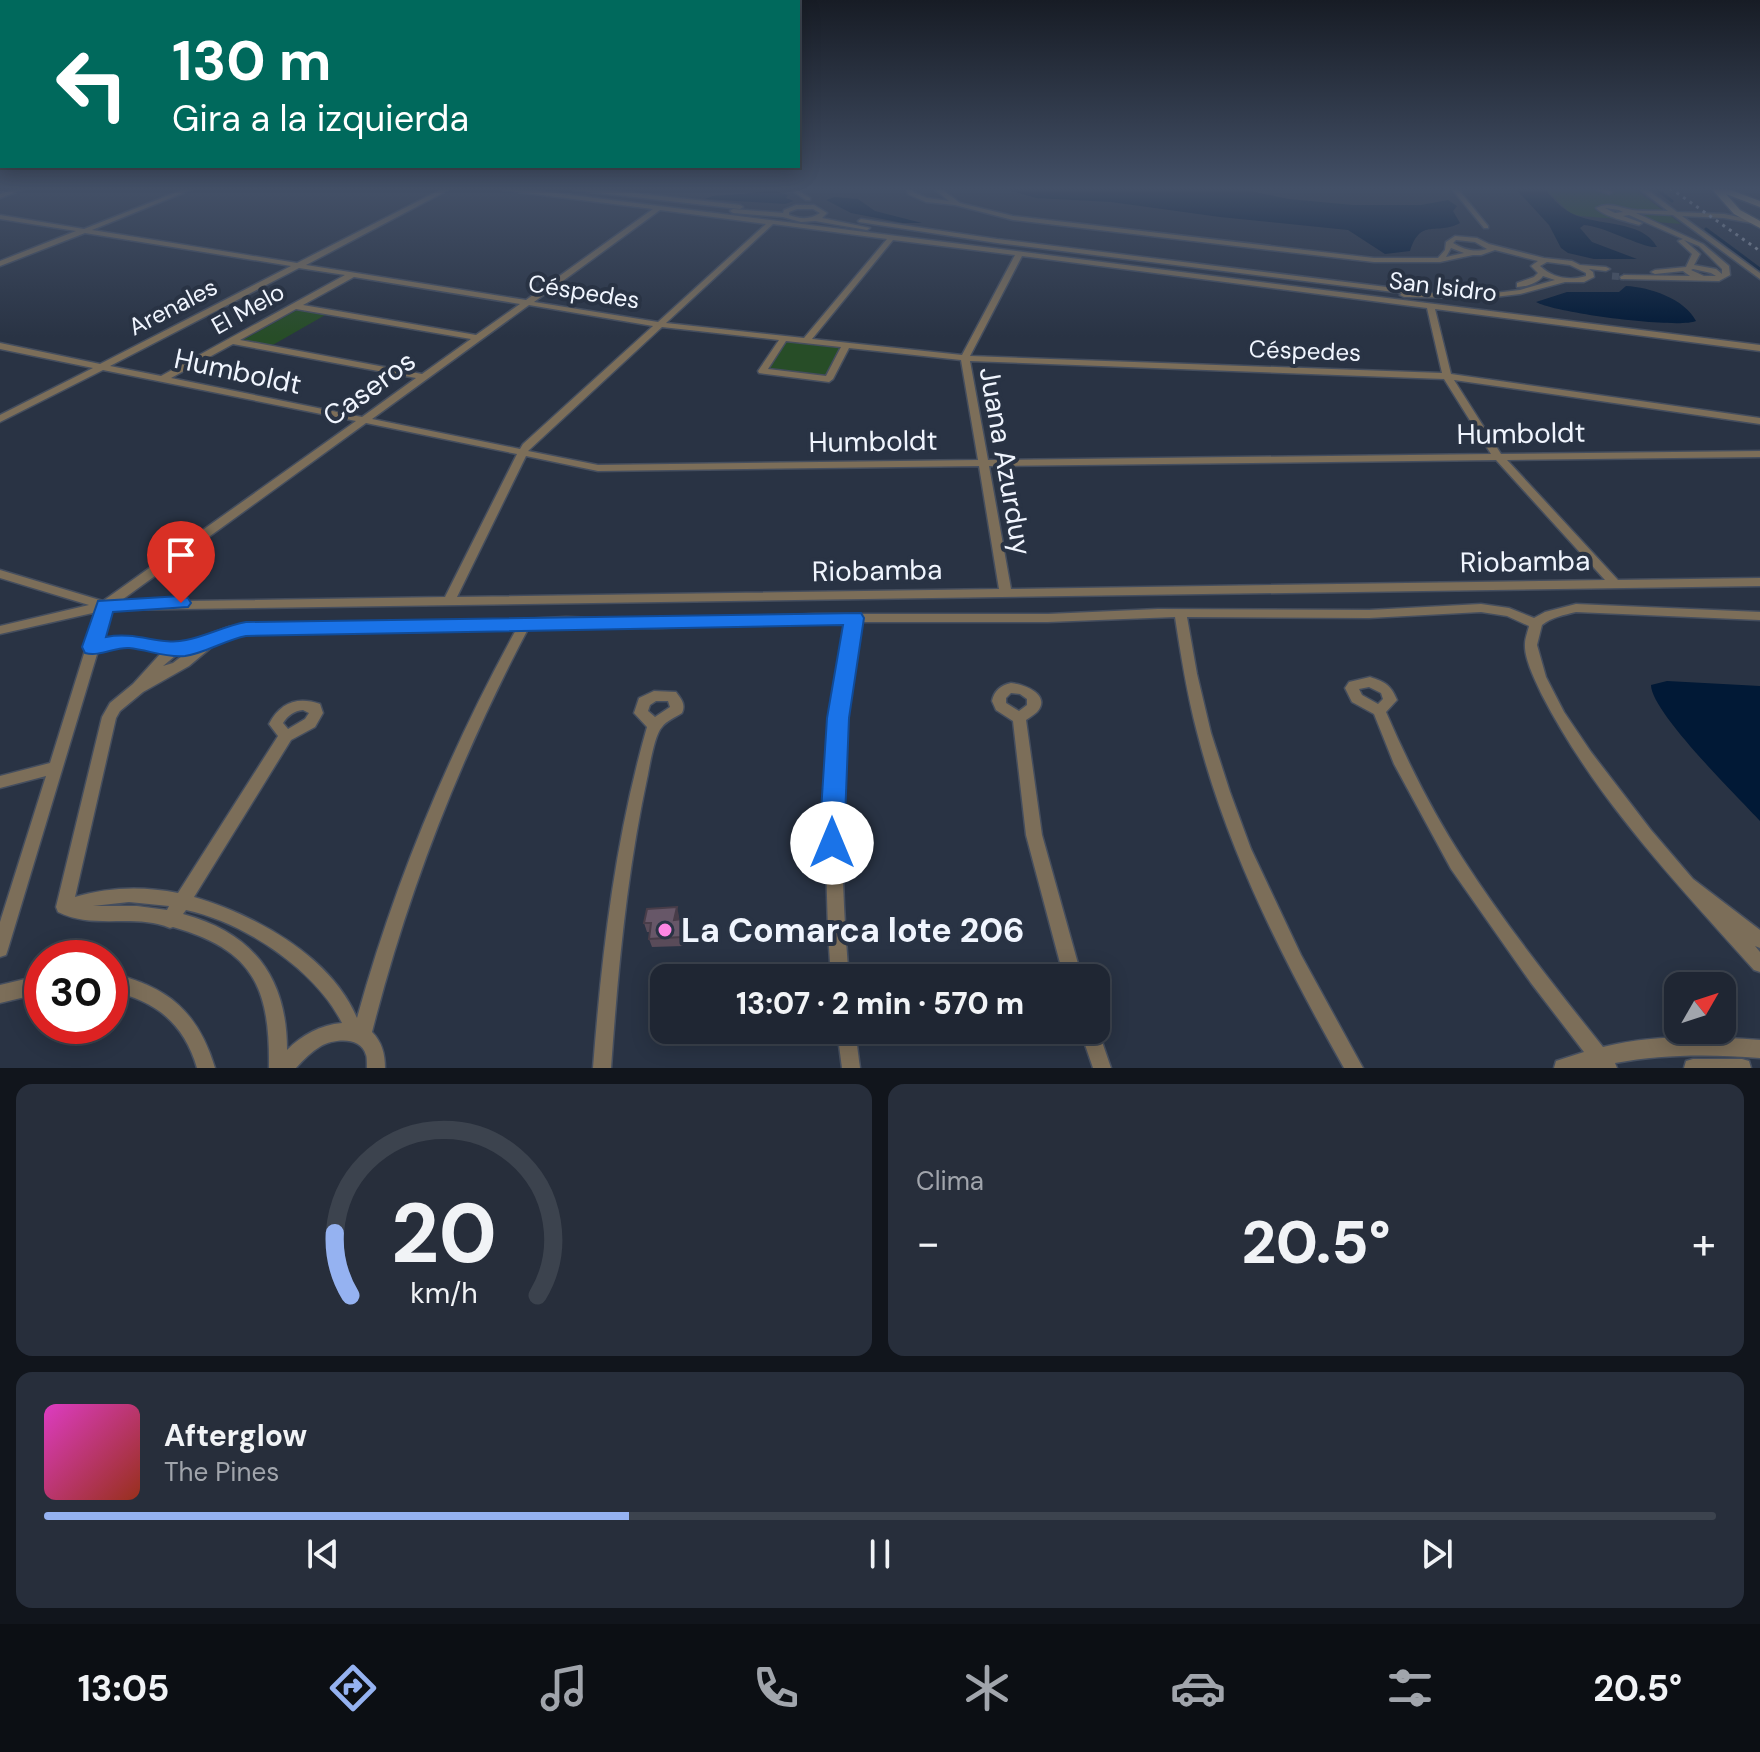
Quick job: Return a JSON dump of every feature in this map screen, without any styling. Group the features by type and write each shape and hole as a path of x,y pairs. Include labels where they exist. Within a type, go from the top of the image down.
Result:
{"street":[{"path":"0,264 65,238"},
{"name":"Céspedes","path":"133,238 658,324 806,341 965,358 1447,376 1760,421"},
{"name":"Arenales","path":"0,419 352,238"},
{"name":"Caseros","path":"105,606 617,238"},
{"path":"449,600 519,453 754,238"},
{"path":"806,341 891,238"},
{"name":"San Isidro","path":"902,238 1017,248 1760,348"},
{"path":"947,238 1447,298 1520,292 1565,280 1618,274 1720,278 1726,275 1726,268 1707,249 1684,238"},
{"path":"957,238 1017,248"},
{"path":"1185,238 1383,261 1440,260 1478,253 1491,250 1490,238"},
{"path":"1448,243 1457,238"},
{"path":"1461,238 1546,260 1606,269"},
{"path":"1674,238 1696,254 1688,268"},
{"path":"1707,238 1760,277"},
{"path":"1440,260 1448,250 1448,243"},
{"path":"1448,243 1459,250 1539,270 1565,280"},
{"name":"Juana Azurduy","path":"1006,593 965,358 1017,248"},
{"path":"1393,292 1487,291 1529,283 1541,277 1536,263 1546,260"},
{"path":"1672,261 1688,268 1698,277 1720,278"},
{"path":"1572,263 1587,270 1590,277"},
{"path":"1639,275 1688,268"},
{"name":"El Melo","path":"161,380 353,274"},
{"path":"295,306 477,338"},
{"path":"1430,306 1447,376 1498,457 1615,584"},
{"path":"784,338 762,371 829,379 846,345"},
{"path":"232,341 423,377"},
{"name":"Humboldt","path":"0,346 519,453 612,469 1760,454"},
{"name":"Riobamba","path":"0,574 105,606 1760,582"},
{"path":"0,630 105,606 0,949"},
{"path":"138,688 155,666 216,637 246,629 419,628 526,622 656,624 854,618 1021,619 1180,613 1369,614 1481,608 1509,612 1536,624"},
{"path":"1760,616 1596,608 1561,611 1536,624 1530,647 1532,662 1558,712 1631,819 1760,964"},
{"path":"1180,613 1187,669 1199,722 1231,820 1299,969 1354,1068"},
{"path":"839,964 831,813 838,718 854,618"},
{"path":"357,1032 443,796 483,704 526,622"},
{"path":"93,647 127,640 187,651"},
{"path":"153,645 155,666 163,672 170,671"},
{"path":"64,907 109,717 115,707 138,688 170,671 187,651"},
{"path":"1379,711 1401,764 1457,864 1603,1062"},
{"path":"1019,718 1034,835 1069,964"},
{"path":"602,1068 624,862 654,725"},
{"path":"170,920 286,736"},
{"path":"0,782 55,768"},
{"path":"1687,884 1760,940"},
{"path":"64,907 88,898 110,895 183,900 242,922 286,948 335,995 357,1032 375,1048 379,1065"},
{"path":"64,907 69,911 141,914 170,920 220,936 245,952 261,971 275,1004 281,1068"},
{"path":"128,987 145,991 177,1011 195,1035 206,1068"},
{"path":"0,994 24,988"},
{"path":"281,1068 317,1038 330,1033 357,1032"},
{"path":"848,1044 851,1068"},
{"path":"1094,1044 1102,1068"},
{"path":"1563,1068 1670,1047 1716,1045 1760,1049"},
{"path":"1693,1068 1742,1068"}],"green space":[{"path":"299,309 327,314 271,346 243,340"},
{"path":"786,340 841,347 826,375 768,368"}],"water":[{"path":"1360,238 1416,238 1410,251 1385,254"},
{"path":"1556,238 1588,238 1637,259 1594,259 1568,253"},
{"path":"1625,238 1650,238 1657,247"},
{"path":"1626,286 1666,296 1684,306 1696,321 1666,323 1616,319 1566,311 1536,302 1567,292 1619,292"},
{"path":"1667,681 1760,686 1760,821 1697,754 1665,714 1651,685"}],"building":[{"name":"La Comarca lote 206","path":"677,907 674,920 682,919 681,937 649,939 651,923 644,923 647,909"}],"waterway":[{"path":"1718,238 1760,269"}],"tunnel":[{"path":"1612,276 1624,277"}],"railway":[{"path":"1741,238 1760,251"}],"place":[{"name":"La Comarca lote 206","path":"665,930"}],"route":[{"path":"181,603 105,606 93,647 127,640 160,648 189,648 229,631 269,628 419,628 566,621 656,624 854,618 838,718 831,813 832,843"}]}
